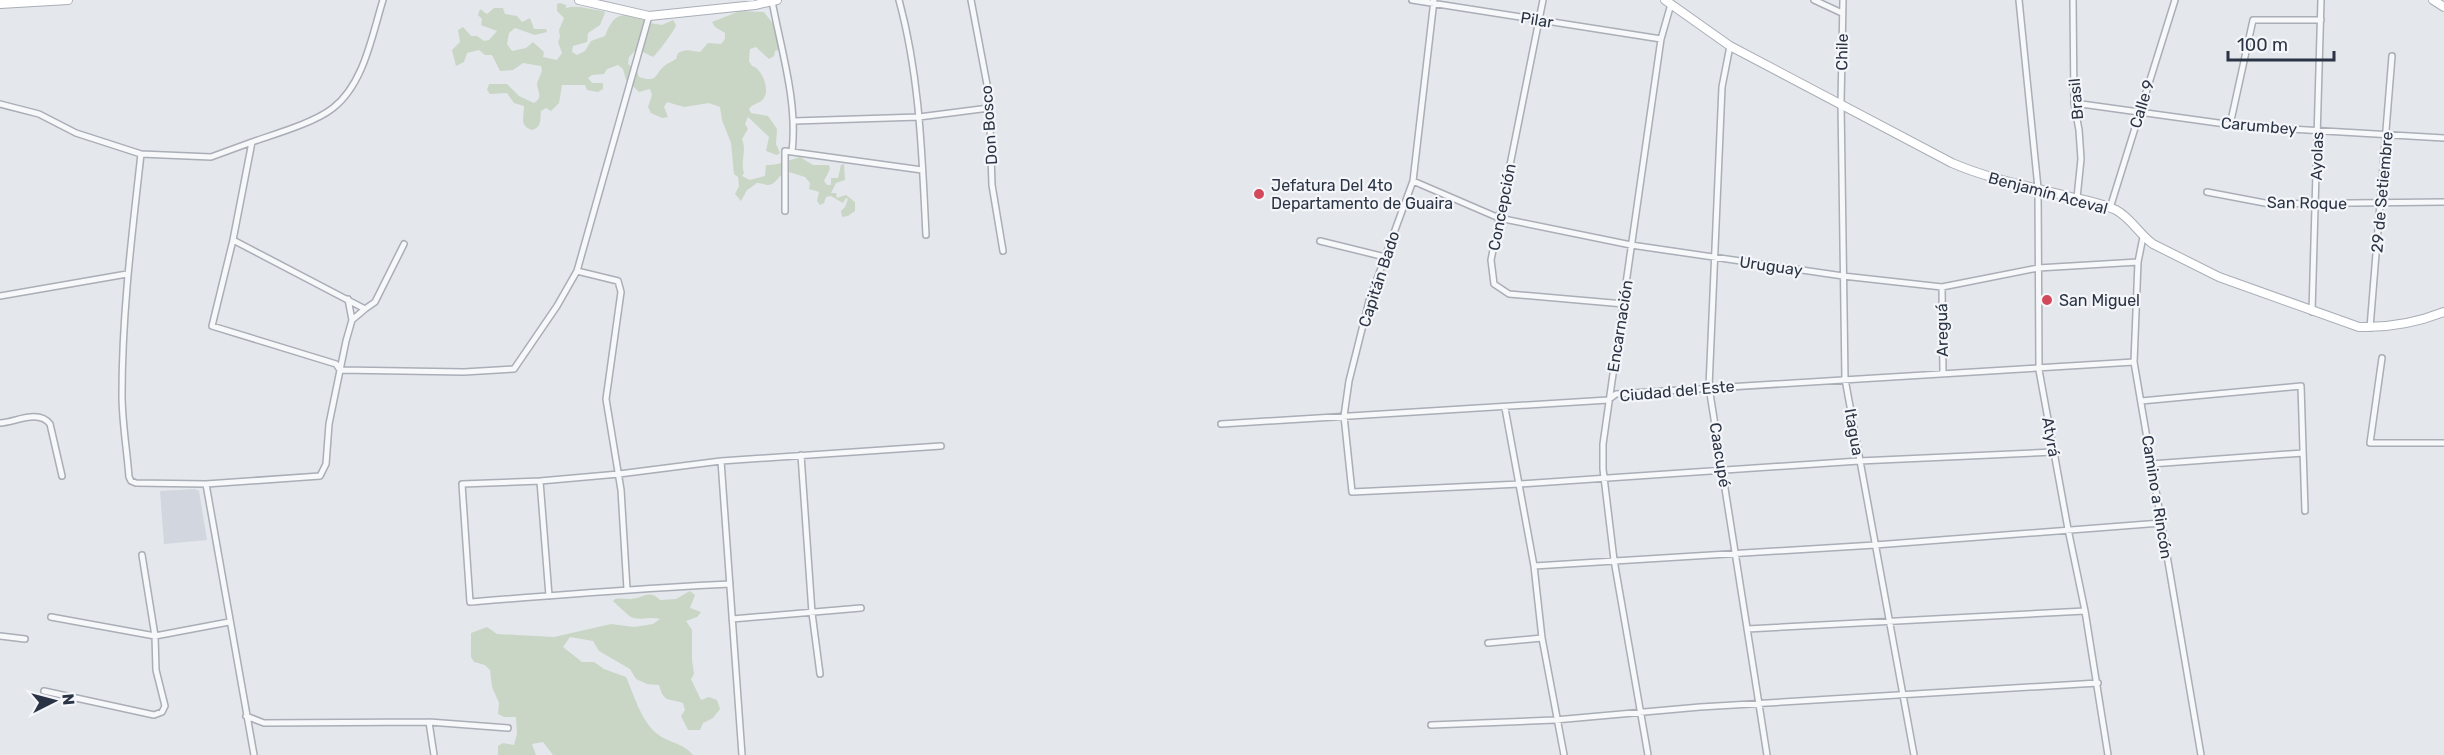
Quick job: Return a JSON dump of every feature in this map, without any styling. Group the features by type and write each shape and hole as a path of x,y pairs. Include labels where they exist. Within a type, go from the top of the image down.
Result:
{"street":[{"path":"0,4 68,0"},
{"path":"0,104 39,114 76,132 141,154 211,157 297,126 333,108 350,89 359,70 383,0"},
{"path":"579,0 650,16 774,1 794,121 792,152"},
{"path":"899,0 908,34 920,117 926,235"},
{"name":"Don Bosco","path":"971,0 988,95 992,185 1003,251"},
{"name":"Pilar","path":"1412,0 1661,39"},
{"name":"Concepción","path":"1543,0 1491,260 1494,284 1509,294 1624,304"},
{"path":"1814,0 1842,13"},
{"name":"Chile","path":"1841,103 1843,0"},
{"name":"Atyrá","path":"2019,0 2038,188 2039,367 2098,683 2108,755"},
{"name":"Brasil","path":"2073,0 2074,103 2081,159 2077,198"},
{"name":"Calle 9","path":"2110,208 2175,0"},
{"name":"Ayolas","path":"2312,312 2321,0"},
{"path":"2433,0 2444,7"},
{"name":"Capitán Bado","path":"1434,2 1413,181 1369,301 1349,381 1344,416 1352,492 1521,484"},
{"name":"Benjamín Aceval","path":"1668,2 1730,46 1952,163 1980,175 2110,208 2133,223 2143,237 2219,277 2359,327 2383,328 2421,321 2444,312"},
{"name":"Encarnación","path":"1648,755 1639,714 1614,560 1604,479 1603,444 1668,2"},
{"path":"340,370 464,372 514,369 557,306 577,271 650,16"},
{"path":"2230,125 2253,20 2321,20"},
{"name":"Caacupé","path":"1730,46 1722,87 1710,387 1767,755"},
{"name":"29 de Setiembre","path":"2370,328 2392,56"},
{"name":"Itagua","path":"1841,103 1845,379 1914,755"},
{"name":"Carumbey","path":"2074,103 2230,125 2444,138"},
{"path":"794,121 920,117 989,108"},
{"path":"252,142 233,240 212,326 336,364 340,370"},
{"path":"785,211 785,151 922,170"},
{"path":"141,154 127,274 122,398 131,482 206,484 320,476 326,464 329,423 352,320 348,299"},
{"name":"Uruguay","path":"1413,181 1499,219 1631,245 1843,276 1942,287 2038,268 2138,262"},
{"name":"San Roque","path":"2207,192 2270,204 2444,202"},
{"name":"Camino a Rincón","path":"2143,237 2138,262 2134,363 2200,755"},
{"path":"233,240 365,309"},
{"path":"1320,241 1385,257"},
{"path":"352,320 375,302 404,244"},
{"path":"577,271 618,281 621,285 606,399 619,474 627,589"},
{"path":"0,296 127,274"},
{"name":"Areguá","path":"1942,287 1943,373"},
{"path":"2382,358 2370,443 2444,443"},
{"name":"Ciudad del Este","path":"1221,424 1504,408 1608,400 1616,394 1710,387 2134,363"},
{"path":"2141,401 2301,386 2305,511"},
{"path":"1504,408 1521,484 1534,566 1542,638 1563,755"},
{"path":"0,423 36,416 46,419 50,424 62,476"},
{"path":"730,584 627,589 470,602 462,484 619,474 721,461 941,446"},
{"path":"1521,484 1859,461 2054,452"},
{"path":"2151,465 2303,453"},
{"path":"801,455 812,613 820,674"},
{"path":"721,461 742,755"},
{"path":"540,480 549,596"},
{"path":"206,484 254,755"},
{"path":"1534,566 1875,545 2161,523"},
{"path":"44,691 158,715 165,706 156,670 155,636 142,555"},
{"path":"732,619 861,608"},
{"path":"1747,629 2085,611"},
{"path":"51,617 155,636 229,622"},
{"path":"0,636 25,639"},
{"path":"1488,643 1542,638"},
{"path":"1431,725 1556,720 1700,707 2098,683"},
{"path":"246,716 264,723 429,722 508,729"},
{"path":"429,722 434,755"}],"shaded area":[{"path":"195,489 199,491 207,540 164,544 160,491"}],"green space":[{"path":"557,4 566,5 566,8 580,7 605,13 600,25 588,33 587,42 573,46 572,52 577,55 585,51 591,41 605,36 612,22 621,16 632,15 648,18 650,23 662,25 673,20 675,28 653,57 637,49 629,57 628,64 637,71 639,77 646,79 654,78 663,67 676,59 678,53 687,50 700,52 708,43 721,44 725,39 725,33 715,27 712,22 740,11 764,12 779,32 781,49 775,51 774,56 769,59 756,47 750,49 749,61 762,75 766,94 762,100 749,109 751,113 768,116 777,129 776,144 780,153 777,155 766,151 769,137 748,117 745,124 748,129 742,139 744,173 742,176 750,180 765,176 766,165 779,164 800,157 813,165 829,165 830,169 824,181 827,185 831,185 831,178 838,178 841,165 844,164 845,180 836,183 831,193 836,193 837,198 846,195 855,202 855,211 842,217 841,211 845,207 848,199 846,198 843,203 831,196 826,197 824,203 820,205 817,201 819,192 809,189 810,183 805,177 786,171 770,185 757,183 747,190 741,201 735,194 739,186 738,177 734,174 731,143 722,120 720,107 709,103 684,107 667,102 664,107 668,117 662,118 651,113 648,107 652,95 650,89 639,92 626,80 623,69 618,65 607,69 604,74 592,75 588,78 592,83 603,83 603,89 598,92 587,90 585,85 562,85 559,103 551,111 546,108 541,111 539,125 532,130 524,124 524,106 514,103 507,93 490,94 487,90 489,84 507,84 519,96 534,103 539,96 537,83 542,71 541,66 523,63 513,70 500,71 492,55 485,55 479,50 467,53 464,62 456,66 452,50 460,42 458,30 463,27 471,36 477,36 484,41 489,40 497,31 481,25 482,19 478,15 480,9 487,14 494,8 503,8 505,14 517,16 522,22 530,18 534,29 546,29 547,32 535,35 515,28 509,33 507,44 512,51 526,48 533,42 544,52 543,57 557,60 562,53 558,42 559,30 564,18 557,11"},
{"path":"690,591 695,595 690,608 701,612 697,617 686,621 692,630 694,674 691,679 701,700 709,697 717,700 720,709 713,718 703,723 700,730 688,730 681,716 685,710 683,703 665,697 659,685 647,684 636,679 630,669 599,651 593,641 570,637 563,647 582,662 594,662 604,669 626,677 638,707 651,728 693,755 553,755 543,742 532,744 536,755 498,755 498,746 503,743 514,745 517,734 516,717 504,717 498,714 499,703 492,687 490,670 485,665 474,662 471,657 471,633 487,627 497,634 554,637 611,624 634,627 653,624 660,619 631,617 613,601 649,595 660,600 676,599"}],"place":[{"name":"Jefatura Del 4to Departamento de Guaira","path":"1259,194"},
{"name":"San Miguel","path":"2047,300"}]}
